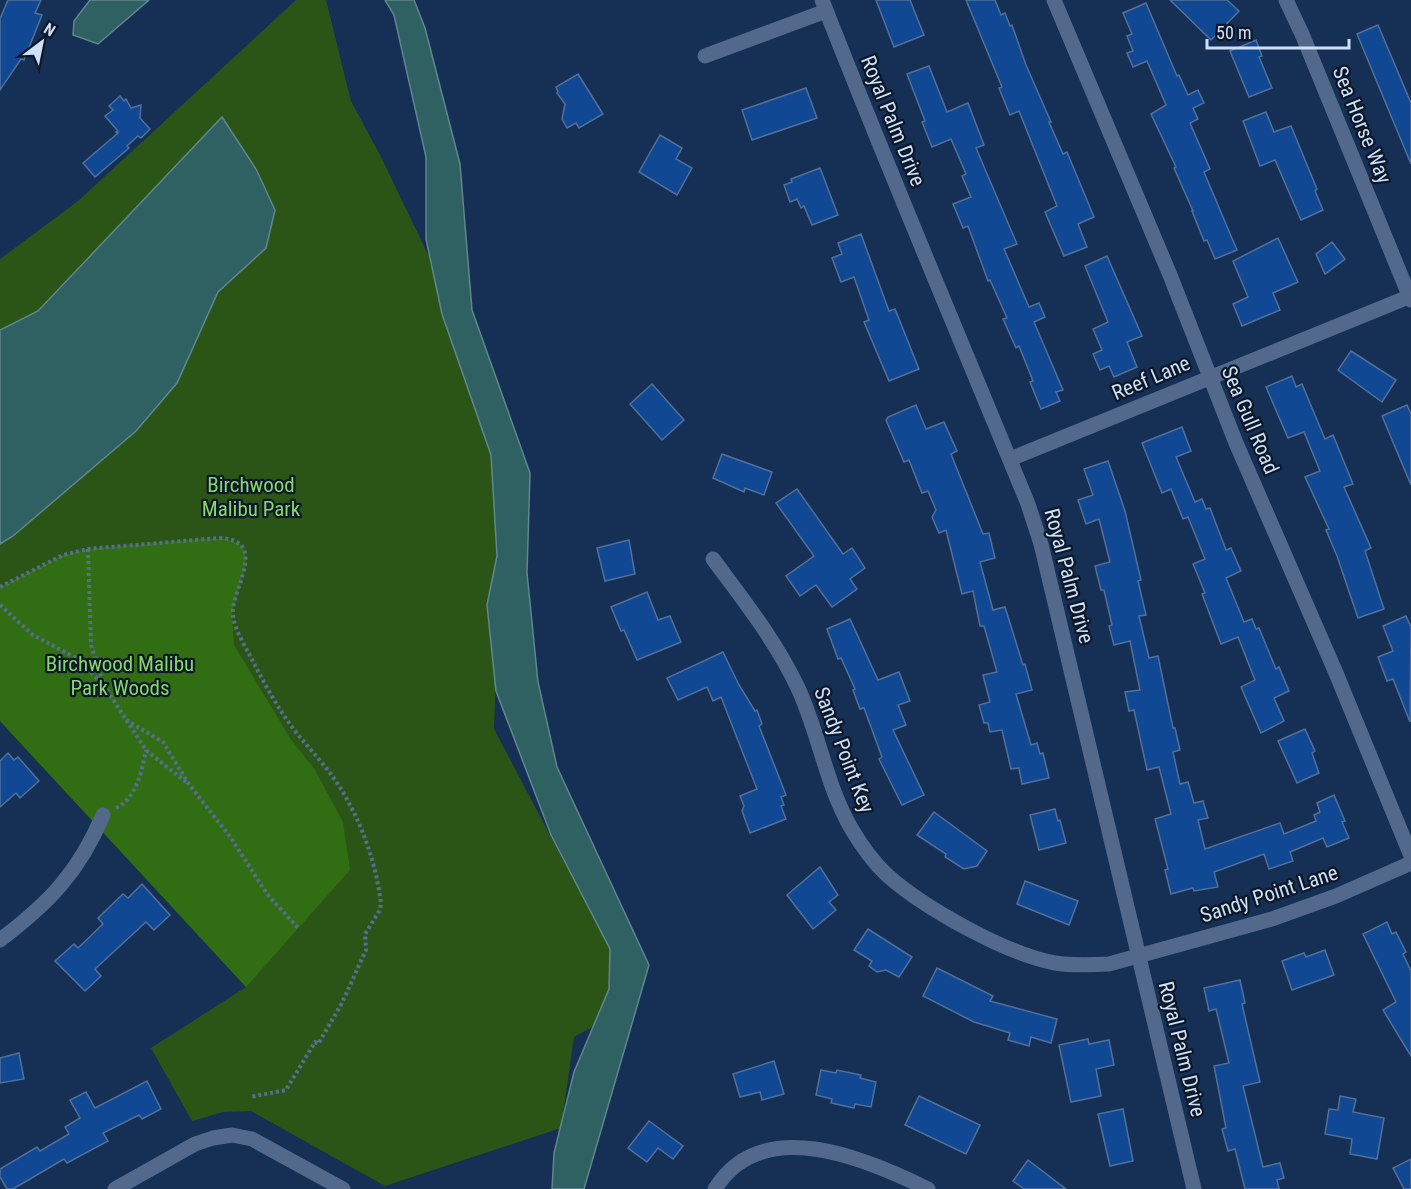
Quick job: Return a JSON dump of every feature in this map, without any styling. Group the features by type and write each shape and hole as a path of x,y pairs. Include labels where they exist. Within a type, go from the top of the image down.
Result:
{"street":[{"name":"Sea Gull Road","path":"1054,0 1411,856"},
{"name":"Sea Horse Way","path":"1286,0 1411,297"},
{"path":"705,56 824,6"},
{"name":"Royal Palm Drive","path":"824,6 879,146 914,224 1010,459 1041,543 1194,1189"},
{"name":"Reef Lane","path":"1010,459 1209,376 1411,297"},
{"name":"Sandy Point Key","path":"713,559 778,649 799,689 838,799 850,826 866,852 886,874 909,892 962,926 1034,958 1082,966 1109,964 1138,956"},
{"path":"0,940 22,924 77,867 103,815"},
{"name":"Sandy Point Lane","path":"1138,956 1272,919 1336,896 1411,863"},
{"path":"115,1189 195,1144 232,1135 252,1139 343,1189"},
{"path":"715,1189 735,1166 752,1156 772,1149 792,1146 856,1158 894,1172 928,1189"}],"path":[{"path":"0,586 63,555 88,549 219,538 234,541 243,547 246,558 232,612 240,636 291,726 330,773 345,796 372,862 380,896 380,910 364,934 366,950 339,1009 318,1044 315,1042 286,1090 250,1097"},
{"path":"88,549 90,645 104,686"},
{"path":"0,605 33,635 74,657 104,686 146,750 188,783"},
{"path":"126,720 163,742 188,783 231,838 267,894 298,928"},
{"path":"103,815 127,803 142,768 146,750"}],"green space":[{"name":"Birchwood Malibu Park","path":"296,0 326,0 351,101 381,157 479,360 503,472 494,729 638,1002 574,1037 561,1128 385,1186 251,1111 223,1112 192,1121 151,1048 246,987 0,721 0,259 78,201"},
{"name":"Birchwood Malibu Park Woods","path":"199,539 227,539 240,544 245,552 244,572 232,612 234,645 290,738 315,770 343,822 350,870 246,987 0,721 0,587 63,555 88,549"}],"shaded area":[{"path":"90,0 149,0 98,44 73,35 74,21"},
{"path":"385,0 414,0 425,28 460,164 472,310 530,473 527,573 538,682 557,767 649,965 584,1189 552,1189 554,1153 574,1072 609,989 610,949 551,835 496,691 487,605 497,556 491,455 442,314 426,239 426,157 394,15"},
{"path":"222,117 256,169 275,210 266,248 218,292 177,383 136,431 13,536 0,544 0,330 38,311"}],"building":[{"path":"8,0 41,0 35,13 42,15 24,60 21,59 0,90 0,19"},
{"path":"876,0 910,0 924,35 894,47"},
{"path":"966,0 995,0 1001,15 1005,13 1010,26 1012,25 1026,65 1051,122 1049,122 1063,154 1067,152 1094,217 1078,224 1087,247 1064,256 1045,212 1057,206 1019,111 1010,115 999,88 1002,87"},
{"path":"1170,0 1227,0 1239,11 1211,40"},
{"path":"1146,3 1177,76 1179,75 1188,95 1198,90 1204,103 1193,108 1198,119 1190,123 1210,169 1204,172 1237,250 1215,259 1207,240 1204,241 1174,168 1176,167 1151,114 1166,105 1147,61 1133,67 1127,53 1133,51 1127,36 1132,34 1123,13"},
{"path":"1378,25 1411,103 1411,164 1357,34"},
{"path":"1256,40 1262,56 1259,57 1272,88 1249,97 1230,51"},
{"path":"929,66 947,112 968,103 984,145 976,148 1017,244 1004,249 1029,307 1039,303 1045,317 1034,322 1063,390 1056,392 1060,401 1041,409 1030,382 1033,381 1019,346 1016,348 1003,319 1007,318 990,280 988,281 968,226 963,228 953,204 971,197 962,176 966,174 951,139 932,147 922,122 925,121 907,74"},
{"path":"578,74 603,114 579,128 576,123 567,128 562,119 565,104 557,93 556,87"},
{"path":"806,88 817,118 752,140 742,110"},
{"path":"120,96 124,101 126,99 131,108 141,105 140,118 150,129 141,138 138,136 127,146 129,148 95,177 83,163 118,133 105,116 113,110 109,106"},
{"path":"1266,112 1274,132 1291,126 1317,189 1315,191 1323,210 1301,220 1275,160 1260,166 1243,121"},
{"path":"660,135 682,148 676,159 692,168 677,195 639,172"},
{"path":"820,168 838,215 812,225 804,206 801,208 797,199 790,202 784,185 792,182 791,179"},
{"path":"861,234 889,311 895,309 919,369 889,381 864,322 869,320 854,277 841,282 832,258 842,254 838,243"},
{"path":"1278,238 1298,282 1273,293 1280,310 1242,326 1233,304 1248,297 1233,261"},
{"path":"1332,242 1345,259 1325,274 1316,254"},
{"path":"1107,256 1142,336 1127,342 1137,367 1114,377 1109,366 1100,370 1093,354 1102,350 1093,329 1108,322 1085,266"},
{"path":"1351,351 1396,380 1382,402 1338,370"},
{"path":"1292,376 1296,387 1302,384 1325,439 1333,435 1353,484 1344,487 1371,548 1365,551 1384,609 1358,618 1326,530 1329,529 1305,477 1320,471 1304,432 1288,438 1266,387"},
{"path":"652,384 684,420 662,440 630,404"},
{"path":"916,405 926,429 944,422 957,451 951,454 983,534 989,533 995,558 980,562 993,610 1005,607 1023,665 1025,664 1032,690 1016,694 1031,745 1037,743 1040,754 1043,753 1049,778 1022,784 1019,768 1011,769 1002,730 990,732 988,723 984,723 979,705 990,702 983,675 997,672 984,626 980,626 973,591 962,594 946,530 939,533 932,517 936,510 928,491 922,493 909,460 904,462 886,420"},
{"path":"1407,405 1411,414 1411,485 1382,416"},
{"path":"1182,427 1191,451 1176,457 1195,502 1202,499 1206,509 1210,508 1226,550 1231,548 1241,571 1226,578 1244,622 1252,619 1256,629 1259,628 1276,669 1279,667 1289,691 1274,698 1284,721 1261,733 1241,687 1255,680 1238,637 1221,644 1193,564 1205,559 1188,517 1183,519 1171,489 1162,493 1142,443"},
{"path":"722,454 772,472 764,495 745,488 744,492 713,478"},
{"path":"1108,461 1125,511 1141,580 1138,581 1146,615 1139,616 1149,658 1158,656 1173,728 1175,728 1180,750 1173,752 1180,784 1188,782 1194,803 1203,801 1208,818 1198,820 1205,849 1280,823 1284,834 1316,821 1314,815 1320,812 1317,803 1334,795 1345,821 1342,822 1349,838 1327,847 1323,838 1290,852 1293,861 1269,869 1264,854 1214,872 1218,887 1194,891 1193,888 1171,894 1165,870 1168,869 1155,819 1171,814 1159,767 1147,770 1134,710 1129,711 1125,692 1140,690 1130,641 1114,645 1109,626 1112,625 1104,590 1101,590 1095,566 1110,562 1099,519 1086,524 1078,500 1093,495 1084,469"},
{"path":"797,489 843,554 852,548 865,568 850,579 857,589 832,607 816,585 800,596 786,576 814,556 776,503"},
{"path":"629,540 635,574 605,581 597,548"},
{"path":"647,592 658,620 670,616 681,642 637,660 611,607"},
{"path":"1406,616 1411,627 1410,722 1393,679 1387,681 1378,657 1393,651 1383,626"},
{"path":"850,619 878,680 899,672 910,701 898,705 906,725 893,730 924,795 902,805 879,759 882,757 864,708 860,709 853,690 855,689 841,658 838,659 827,629"},
{"path":"723,652 739,685 755,711 757,710 762,724 759,726 786,795 781,797 784,805 781,806 786,819 750,833 742,811 744,806 740,796 757,789 721,697 713,701 707,687 678,700 667,678"},
{"path":"1305,729 1315,751 1312,753 1319,773 1297,783 1278,741"},
{"path":"8,753 14,760 18,757 39,781 20,798 16,793 0,807 0,761"},
{"path":"1055,809 1066,843 1039,850 1030,815"},
{"path":"934,812 987,851 977,866 964,869 917,835"},
{"path":"820,867 838,895 829,902 836,910 813,929 787,895"},
{"path":"1025,881 1078,901 1069,925 1017,904"},
{"path":"142,884 170,915 154,930 146,922 95,969 101,976 85,991 55,961 74,944 78,948 103,924 98,918 123,894 128,898"},
{"path":"1387,922 1392,934 1396,932 1406,952 1403,954 1411,971 1411,1056 1383,1010 1396,1002 1363,934"},
{"path":"868,929 912,957 899,977 886,970 877,972 869,966 872,961 854,950"},
{"path":"1325,950 1334,975 1292,990 1282,961 1304,953 1306,957"},
{"path":"937,968 993,996 990,1001 1057,1019 1051,1043 1031,1037 1029,1046 1008,1040 1010,1033 974,1022 923,996"},
{"path":"1240,980 1245,1003 1242,1004 1260,1082 1243,1086 1263,1167 1280,1163 1284,1178 1277,1180 1279,1189 1245,1189 1235,1149 1228,1151 1222,1129 1226,1128 1214,1066 1229,1063 1216,1009 1209,1011 1204,988"},
{"path":"1088,1039 1089,1044 1109,1040 1114,1065 1096,1069 1101,1096 1071,1102 1059,1045"},
{"path":"19,1053 24,1079 0,1083 0,1058"},
{"path":"774,1061 784,1094 762,1100 760,1092 740,1097 733,1074"},
{"path":"821,1070 836,1073 837,1070 861,1075 860,1078 876,1082 871,1107 855,1104 854,1108 831,1103 832,1099 816,1095"},
{"path":"147,1081 161,1109 142,1119 139,1115 103,1133 108,1141 67,1163 64,1159 13,1189 7,1189 0,1177 0,1169 37,1147 40,1151 69,1134 65,1127 80,1118 70,1100 86,1092 95,1108"},
{"path":"919,1096 980,1125 966,1154 905,1125"},
{"path":"1340,1096 1356,1099 1353,1112 1384,1118 1377,1159 1350,1154 1352,1139 1325,1134 1329,1109 1338,1110"},
{"path":"1123,1109 1133,1161 1110,1166 1098,1114"},
{"path":"649,1121 683,1146 673,1159 658,1148 647,1162 628,1148"},
{"path":"1411,1159 1411,1189 1404,1189 1393,1168"},
{"path":"1028,1160 1066,1189 1024,1189 1013,1181"}]}
